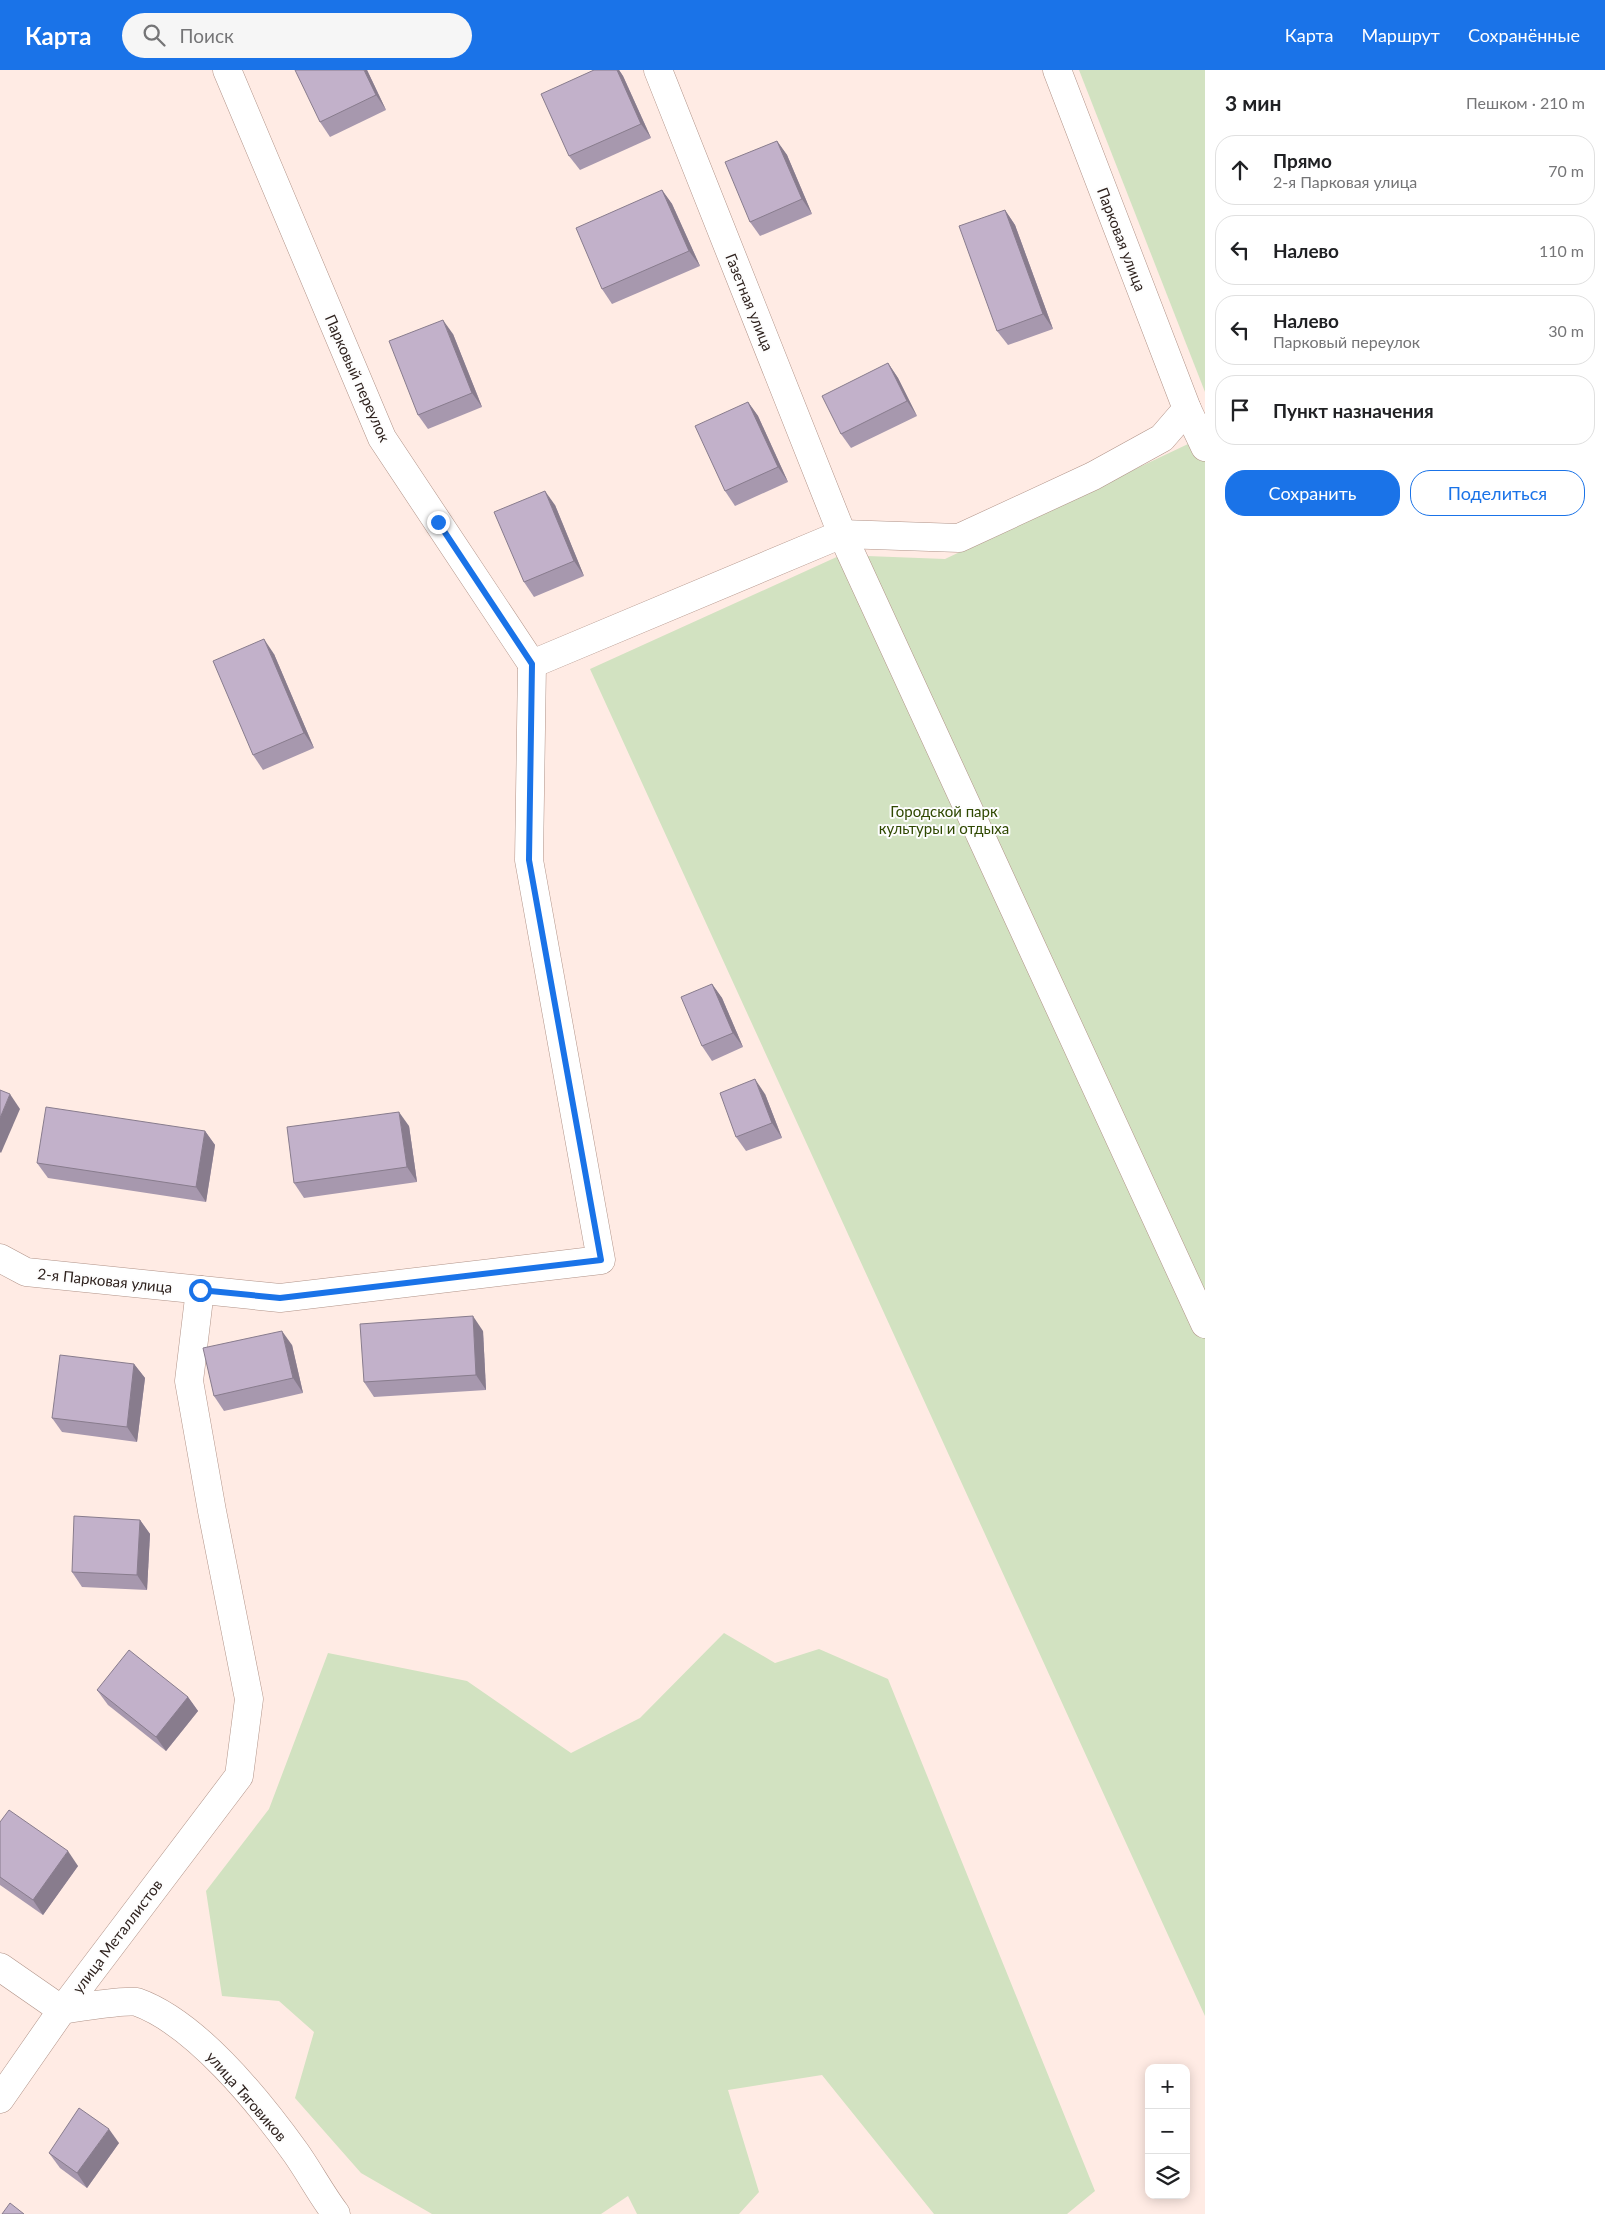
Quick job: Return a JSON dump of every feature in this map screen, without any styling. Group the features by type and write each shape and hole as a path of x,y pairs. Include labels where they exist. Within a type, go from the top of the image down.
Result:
{"street":[{"name":"Парковый переулок","path":"227,70 382,438 532,664"},
{"name":"Газетная улица","path":"658,70 842,534 1205,1324"},
{"name":"Парковая улица","path":"1057,70 1187,408 1205,448"},
{"path":"532,664 842,534 959,538 1093,476 1162,438 1187,408"},
{"name":"2-я Парковая улица","path":"0,1258 26,1272 280,1298 601,1260 529,860 532,664"},
{"name":"улица Металлистов","path":"0,2099 62,2010 239,1776 249,1700 189,1381 200,1290"},
{"path":"0,1967 62,2010"},
{"name":"улица Тяговиков","path":"62,2010 136,2001 172,2020 208,2050 251,2096 296,2154 336,2214"}],"green space":[{"path":"1079,70 1205,70 1205,392"},
{"name":"Городской парк культуры и отдыха","path":"1205,436 1205,2016 590,669 841,555 945,559"},
{"path":"724,1633 775,1663 819,1649 888,1679 1095,2191 1067,2214 934,2214 822,2075 728,2090 759,2192 739,2214 637,2214 628,2196 601,2214 432,2214 361,2173 295,2098 314,2032 279,2001 222,1996 206,1891 269,1809 328,1653 467,1681 571,1753 640,1718"}],"building":[{"path":"295,70 364,70 376,95 320,122"},
{"path":"594,70 617,70 641,124 569,156 541,94"},
{"path":"777,141 802,199 750,222 725,162"},
{"path":"662,190 689,251 602,289 576,228"},
{"path":"1005,210 1043,314 997,331 959,226"},
{"path":"443,320 472,393 418,415 389,341"},
{"path":"888,363 907,401 841,434 822,396"},
{"path":"748,402 778,467 725,491 695,426"},
{"path":"545,491 574,561 524,582 494,512"},
{"path":"264,639 304,733 253,755 213,661"},
{"path":"712,984 733,1033 702,1046 681,997"},
{"path":"755,1079 772,1123 736,1137 720,1093"},
{"path":"0,1090 10,1094 0,1118"},
{"path":"46,1107 205,1131 196,1187 37,1163"},
{"path":"399,1112 407,1167 294,1183 287,1127"},
{"path":"473,1316 476,1375 364,1382 360,1324"},
{"path":"282,1331 293,1378 214,1396 203,1348"},
{"path":"60,1355 134,1364 127,1427 52,1418"},
{"path":"74,1516 140,1520 137,1575 72,1572"},
{"path":"129,1650 188,1697 156,1737 97,1690"},
{"path":"9,1810 68,1851 33,1900 0,1877 0,1822"},
{"path":"79,2108 109,2129 77,2173 49,2153"},
{"path":"10,2203 24,2214 2,2214"}],"route":[{"path":"200,1290 280,1298 601,1260 529,860 532,664 438,522"}]}
